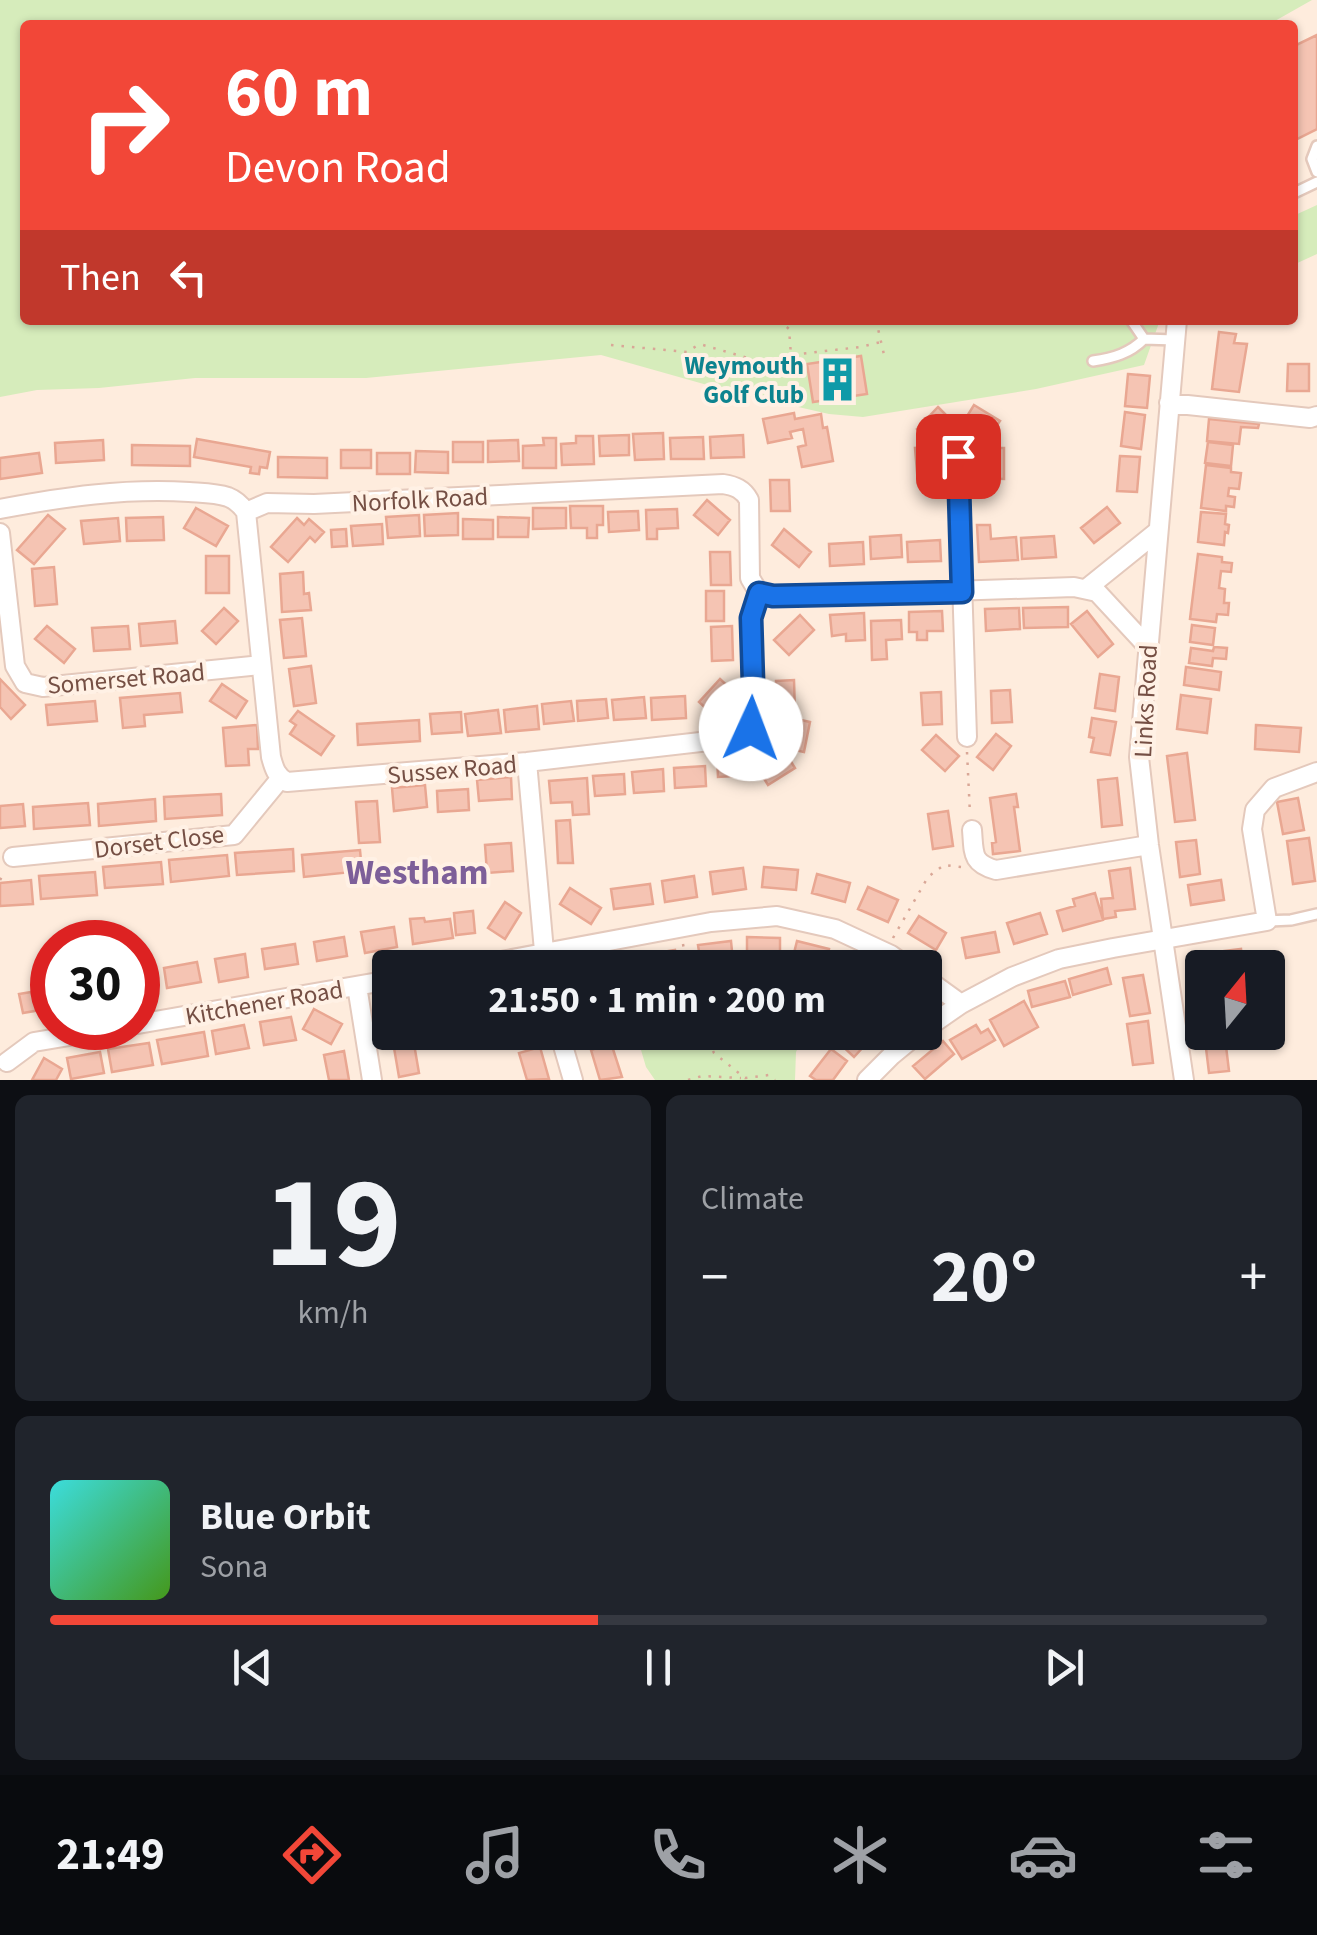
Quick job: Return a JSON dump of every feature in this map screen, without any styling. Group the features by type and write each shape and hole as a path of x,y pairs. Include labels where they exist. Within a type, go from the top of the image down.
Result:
{"street":[{"name":"Links Road","path":"1176,325 1139,757 1184,1080"},
{"path":"1169,403 1317,416"},
{"path":"958,456 966,738"},
{"name":"Norfolk Road","path":"246,512 267,503 723,484 745,493 748,500 750,578 759,593"},
{"path":"0,509 108,492 172,491 226,496 238,502 246,512 271,757 280,779"},
{"path":"1086,589 1158,531"},
{"name":"Somerset Road","path":"0,533 15,666 24,683 44,688 261,665"},
{"path":"759,593 773,596 1074,587 1097,592 1148,647"},
{"name":"Sussex Road","path":"280,779 294,783 527,762 744,737 754,716 751,618 759,593"},
{"path":"527,762 546,950"},
{"path":"942,1017 1012,976 1060,959 1267,920 1252,828 1256,810 1274,788 1317,772"},
{"name":"Dorset Close","path":"13,858 234,835 280,779"},
{"path":"972,830 977,860 996,870 1149,845"},
{"path":"585,950 681,927 777,916 835,929 881,950"},
{"name":"Kitchener Road","path":"160,1020 372,983"},
{"path":"357,986 372,1080"},
{"path":"942,990 961,1004"},
{"path":"4,1067 30,1045"},
{"path":"564,1050 573,1080"},
{"path":"867,1080 897,1050"}],"lane":[{"path":"1317,146 1312,159 1317,172"},
{"path":"1134,325 1144,339"},
{"path":"1093,361 1134,350 1144,339 1175,340"},
{"path":"1267,920 1317,914"}],"path":[{"path":"610,345 687,352 703,345 784,367 791,355 790,329 786,325"},
{"path":"877,325 884,359"},
{"path":"791,355 881,342"},
{"path":"966,738 972,830"},
{"path":"886,950 928,877 944,865 963,868 977,860"},
{"path":"681,927 684,950"},
{"path":"713,1050 746,1078"},
{"path":"688,1080 769,1074 775,1080"}],"green space":[{"name":"Weymouth Golf Club","path":"0,0 1312,0 1277,20 20,20 20,325 1158,325 1144,365 1036,389 863,417 829,414 732,392 601,355 366,378 195,378 37,390 0,397"},
{"path":"1317,205 1317,254 1298,263 1298,214"},
{"path":"641,1050 797,1050 795,1080 655,1080"}],"building":[{"path":"1317,35 1317,129 1298,138 1298,44"},
{"path":"1219,332 1236,334 1234,343 1247,344 1239,392 1212,389"},
{"name":"Weymouth Golf Club","path":"861,356 867,394 813,402 807,364"},
{"path":"1288,364 1309,364 1309,391 1287,391"},
{"path":"1128,374 1150,376 1147,408 1125,406"},
{"path":"974,405 1000,421 989,437 964,421"},
{"path":"938,407 952,421 931,443 917,429"},
{"path":"1125,412 1145,415 1141,449 1121,446"},
{"path":"794,413 795,419 821,414 833,461 802,467 798,447 806,445 803,429 790,432 792,438 768,443 763,419"},
{"path":"1209,419 1259,424 1258,428 1241,427 1239,444 1207,441"},
{"path":"663,433 664,459 635,460 633,434"},
{"path":"629,435 629,455 600,456 599,436"},
{"path":"743,435 744,457 711,458 710,437"},
{"path":"576,436 593,436 594,464 562,465 561,444 576,443"},
{"path":"703,437 704,459 671,459 670,438"},
{"path":"543,438 556,438 556,468 523,468 523,446 544,445"},
{"path":"197,439 270,452 267,468 260,467 259,474 250,473 251,467 194,457"},
{"path":"103,440 104,460 56,463 55,443"},
{"path":"518,440 519,461 488,462 488,441"},
{"path":"453,442 483,442 483,462 453,462"},
{"path":"1208,442 1233,445 1231,466 1205,463"},
{"path":"132,445 190,446 190,466 132,465"},
{"path":"934,447 937,483 918,484 915,448"},
{"path":"985,448 1004,448 1004,479 985,478"},
{"path":"341,450 371,450 371,468 341,468"},
{"path":"416,451 448,452 448,473 415,472"},
{"path":"39,453 42,473 0,479 0,458"},
{"path":"377,453 410,453 410,474 377,474"},
{"path":"1120,456 1140,457 1137,492 1117,491"},
{"path":"278,457 327,458 327,478 278,477"},
{"path":"1206,465 1241,473 1239,489 1229,488 1228,496 1235,497 1234,507 1226,506 1226,511 1201,508"},
{"path":"770,480 789,480 790,511 771,511"},
{"path":"707,500 730,520 718,535 694,515"},
{"path":"570,506 603,506 603,525 597,525 597,538 587,538 587,528 571,528"},
{"path":"1107,507 1120,523 1094,543 1081,528"},
{"path":"196,508 228,526 216,546 184,528"},
{"path":"533,508 566,508 566,528 533,529"},
{"path":"677,509 678,528 657,529 657,539 647,539 646,510"},
{"path":"638,511 639,530 609,532 608,512"},
{"path":"1201,512 1226,514 1225,524 1229,525 1224,545 1198,542"},
{"path":"458,513 458,535 425,536 424,515"},
{"path":"48,515 65,529 34,564 17,550"},
{"path":"419,515 420,536 388,538 386,517"},
{"path":"163,517 164,540 127,541 126,518"},
{"path":"498,517 529,518 528,537 498,537"},
{"path":"118,518 120,541 84,544 81,521"},
{"path":"297,518 304,525 309,519 324,532 315,542 310,537 288,562 271,547"},
{"path":"463,519 493,520 493,539 463,539"},
{"path":"382,524 383,544 353,546 351,526"},
{"path":"977,525 990,525 991,539 1016,537 1018,560 979,562"},
{"path":"346,529 347,546 332,547 331,530"},
{"path":"784,529 811,552 799,567 772,545"},
{"path":"901,535 902,557 871,559 870,537"},
{"path":"1054,536 1056,557 1022,559 1021,538"},
{"path":"940,540 941,561 908,562 907,542"},
{"path":"863,542 864,564 830,566 829,544"},
{"path":"710,552 730,552 731,585 711,585"},
{"path":"1198,554 1222,557 1222,562 1232,563 1231,572 1221,571 1219,588 1225,589 1228,615 1217,614 1216,622 1190,619"},
{"path":"206,556 229,556 229,593 206,593"},
{"path":"54,567 57,604 35,606 32,569"},
{"path":"303,572 304,594 309,593 311,610 282,612 280,574"},
{"path":"706,591 724,591 724,621 706,621"},
{"path":"1068,607 1068,627 1024,628 1023,608"},
{"path":"224,608 238,621 216,644 202,631"},
{"path":"1019,608 1020,629 986,631 985,609"},
{"path":"942,611 943,631 927,631 927,640 917,640 917,632 909,632 909,612"},
{"path":"1087,611 1113,644 1098,657 1071,624"},
{"path":"864,613 865,640 846,641 846,634 832,636 830,615"},
{"path":"800,615 814,630 789,655 774,640"},
{"path":"302,618 306,656 284,658 280,620"},
{"path":"901,620 902,639 886,640 887,659 872,660 871,621"},
{"path":"175,621 177,643 141,646 139,624"},
{"path":"1192,625 1215,628 1213,645 1190,642"},
{"path":"47,626 75,649 64,663 35,639"},
{"path":"128,626 130,649 94,651 92,628"},
{"path":"732,626 733,660 712,661 711,627"},
{"path":"1214,647 1227,648 1226,659 1213,658 1212,666 1189,663 1191,648 1213,651"},
{"path":"311,666 316,703 294,706 289,669"},
{"path":"1186,667 1221,672 1219,690 1184,685"},
{"path":"1100,674 1119,677 1115,711 1095,708"},
{"path":"0,679 25,705 11,719 0,707"},
{"path":"720,679 734,692 713,715 699,702"},
{"path":"794,680 795,712 777,712 776,681"},
{"path":"222,684 247,701 236,718 210,701"},
{"path":"1010,690 1012,722 992,723 991,691"},
{"path":"941,692 942,724 923,725 921,693"},
{"path":"180,693 182,712 144,715 145,726 123,728 120,698"},
{"path":"1181,695 1211,699 1207,733 1177,729"},
{"path":"685,696 686,718 652,720 651,698"},
{"path":"644,697 646,718 614,720 612,700"},
{"path":"606,699 608,718 578,721 577,701"},
{"path":"95,701 97,721 48,725 46,705"},
{"path":"571,701 574,721 544,724 542,704"},
{"path":"537,706 539,729 506,732 504,710"},
{"path":"498,710 501,733 468,736 465,714"},
{"path":"298,711 334,736 321,755 290,734 296,725 290,721"},
{"path":"461,712 462,732 432,734 430,714"},
{"path":"792,718 810,722 804,752 785,748"},
{"path":"1092,718 1116,722 1110,755 1091,752"},
{"path":"419,720 420,741 358,745 357,724"},
{"path":"257,725 258,749 248,749 249,765 226,766 223,728"},
{"path":"1256,725 1301,728 1299,752 1255,749"},
{"path":"996,734 1011,746 993,770 977,757"},
{"path":"936,735 959,756 945,771 922,750"},
{"path":"785,752 795,768 768,785 758,769"},
{"path":"1187,753 1195,820 1175,822 1167,756"},
{"path":"750,754 752,775 718,777 717,756"},
{"path":"705,766 706,786 675,788 674,768"},
{"path":"663,769 664,791 634,793 632,772"},
{"path":"624,774 625,794 595,796 593,776"},
{"path":"511,777 512,799 479,801 477,780"},
{"path":"587,778 589,814 573,815 572,802 551,803 549,781"},
{"path":"1117,778 1122,825 1102,827 1098,780"},
{"path":"425,785 427,807 394,811 392,788"},
{"path":"468,789 469,810 438,812 437,791"},
{"path":"221,794 222,815 165,819 164,797"},
{"path":"1016,794 1020,851 993,854 992,843 996,842 990,798"},
{"path":"1298,798 1304,830 1283,834 1277,802"},
{"path":"155,799 156,821 99,826 98,804"},
{"path":"377,801 380,842 359,843 356,802"},
{"path":"88,803 90,825 34,829 33,807"},
{"path":"23,804 25,826 0,828 0,806"},
{"path":"948,811 953,846 933,849 928,814"},
{"path":"570,820 573,863 558,863 556,821"},
{"path":"1309,838 1315,881 1293,884 1287,841"},
{"path":"1196,840 1200,874 1180,877 1176,842"},
{"path":"511,843 513,871 487,873 485,845"},
{"path":"293,849 294,871 237,875 235,853"},
{"path":"360,850 362,871 304,877 302,855"},
{"path":"227,855 229,876 171,882 169,860"},
{"path":"161,862 163,884 105,888 103,867"},
{"path":"764,867 798,870 796,890 762,887"},
{"path":"743,868 746,889 713,894 710,872"},
{"path":"1130,868 1135,909 1115,911 1116,917 1103,919 1101,899 1113,898 1109,871"},
{"path":"95,872 97,895 41,899 39,876"},
{"path":"817,874 850,883 845,902 812,893"},
{"path":"694,876 697,897 665,902 662,881"},
{"path":"31,880 33,904 0,906 0,883"},
{"path":"1221,880 1224,900 1191,905 1188,885"},
{"path":"650,884 653,904 614,909 611,889"},
{"path":"868,887 898,900 888,922 858,909"},
{"path":"570,888 601,908 591,924 560,904"},
{"path":"1095,893 1103,920 1063,931 1057,911 1075,906 1073,899"},
{"path":"505,902 521,913 505,939 488,928"},
{"path":"473,911 475,933 456,935 454,913"},
{"path":"1040,913 1047,934 1014,944 1007,923"},
{"path":"919,916 946,933 936,950 908,933"},
{"path":"424,918 425,922 450,919 453,938 413,944 410,919"},
{"path":"394,927 397,947 365,953 361,932"},
{"path":"995,932 999,952 966,958 962,938"},
{"path":"344,937 347,956 317,961 314,942"},
{"path":"747,937 780,938 780,950 747,950"},
{"path":"731,941 732,950 699,950 698,945"},
{"path":"797,941 829,949 829,950 795,950"},
{"path":"295,944 298,964 265,969 262,949"},
{"path":"245,954 248,977 219,982 215,959"},
{"path":"197,962 201,982 167,988 164,968"},
{"path":"1107,968 1111,984 1073,995 1069,979"},
{"path":"1143,975 1150,1013 1130,1016 1123,978"},
{"path":"1065,981 1070,997 1032,1007 1028,991"},
{"path":"30,992 30,1012 23,1013 19,994"},
{"path":"1024,1001 1038,1027 1004,1046 990,1020"},
{"path":"314,1009 342,1024 331,1044 303,1029"},
{"path":"291,1017 296,1040 264,1045 260,1022"},
{"path":"1148,1021 1153,1063 1133,1065 1127,1024"},
{"path":"244,1025 249,1048 216,1054 212,1031"},
{"path":"976,1025 981,1033 988,1029 995,1040 962,1059 950,1040"},
{"path":"204,1032 208,1056 162,1064 160,1039"},
{"path":"942,1042 954,1054 925,1079 913,1066 932,1050 942,1050"},
{"path":"108,1050 150,1050 153,1065 112,1072"},
{"path":"394,1050 415,1050 419,1073 399,1077"},
{"path":"541,1050 549,1079 527,1080 519,1053"},
{"path":"591,1050 613,1050 622,1077 600,1080"},
{"path":"830,1050 847,1061 833,1080 810,1076"},
{"path":"1206,1050 1226,1050 1229,1071 1209,1073"},
{"path":"344,1051 349,1080 329,1080 324,1055"},
{"path":"100,1052 104,1073 71,1079 67,1058"},
{"path":"44,1058 62,1069 56,1080 32,1080"}],"place":[{"name":"Weymouth Golf Club","path":"837,379"}],"district":[{"name":"Westham","path":"417,872"}],"route":[{"path":"751,729 751,618 759,593 773,596 962,592 958,456"}]}
